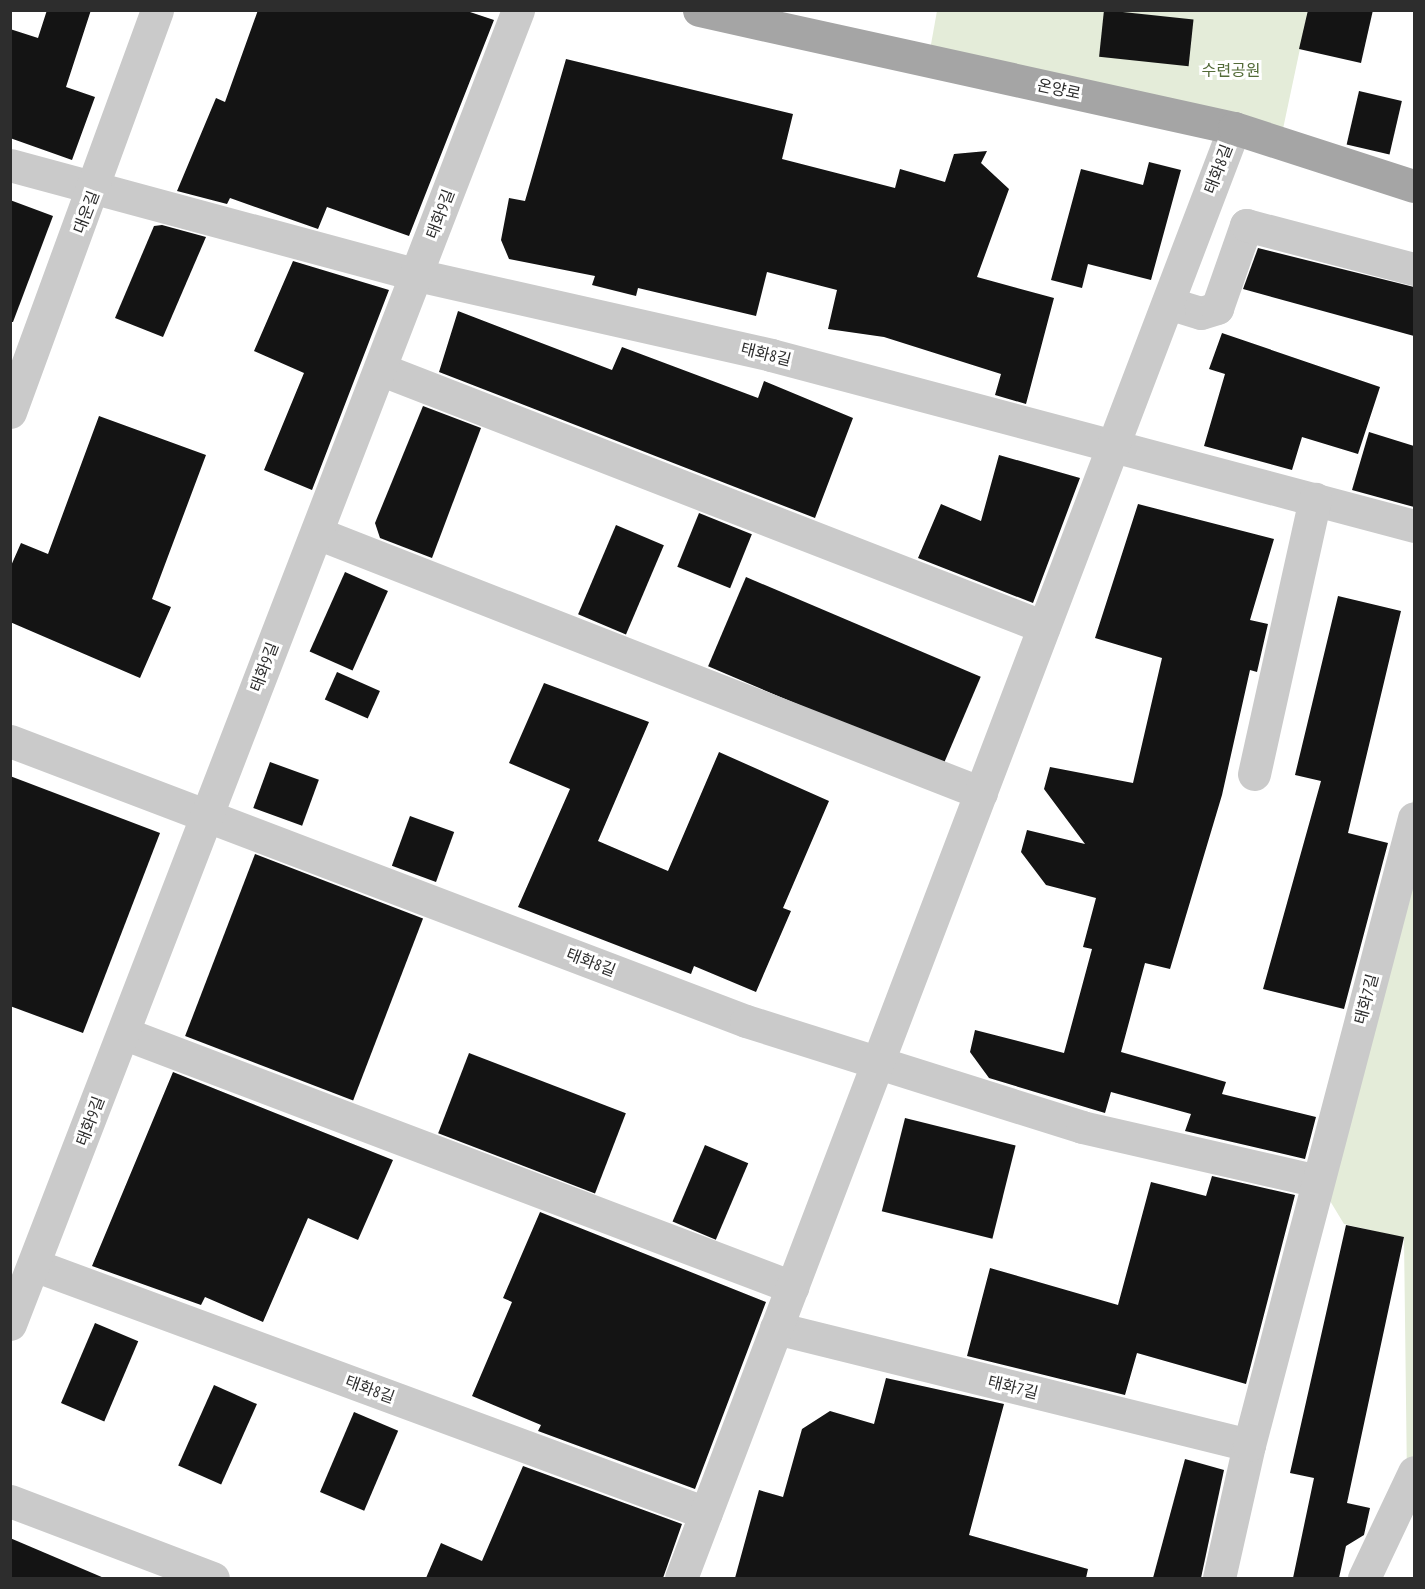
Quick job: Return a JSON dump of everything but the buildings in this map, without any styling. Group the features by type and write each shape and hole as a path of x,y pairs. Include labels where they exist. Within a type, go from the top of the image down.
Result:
{"main road":[{"name":"온양로","path":"699,10 1234,128 1414,186"}],"street":[{"name":"대운길","path":"10,412 95,187 157,10"},
{"name":"태화9길","path":"10,1324 518,10"},
{"name":"태화8길","path":"681,1578 1234,128"},
{"name":"태화8길","path":"10,165 417,275 771,355 1113,446"},
{"path":"1168,303 1201,313 1217,308 1246,225 1414,269"},
{"path":"380,369 1044,627"},
{"path":"1113,446 1414,526"},
{"path":"1254,774 1315,499"},
{"path":"317,533 981,793"},
{"name":"태화8길","path":"10,741 207,814 746,1021 877,1065"},
{"name":"태화7길","path":"1219,1578 1249,1445 1414,818"},
{"path":"123,1033 792,1287"},
{"path":"877,1065 1082,1127 1318,1181"},
{"name":"태화8길","path":"34,1265 706,1513"},
{"name":"태화7길","path":"777,1329 1249,1445"},
{"path":"1364,1578 1414,1472"},
{"path":"10,1501 213,1578"}],"green space":[{"name":"수련공원","path":"937,11 1308,11 1280,143 928,61"},
{"path":"1414,795 1414,1472 1407,1481 1404,1238 1344,1224 1318,1181"}]}
